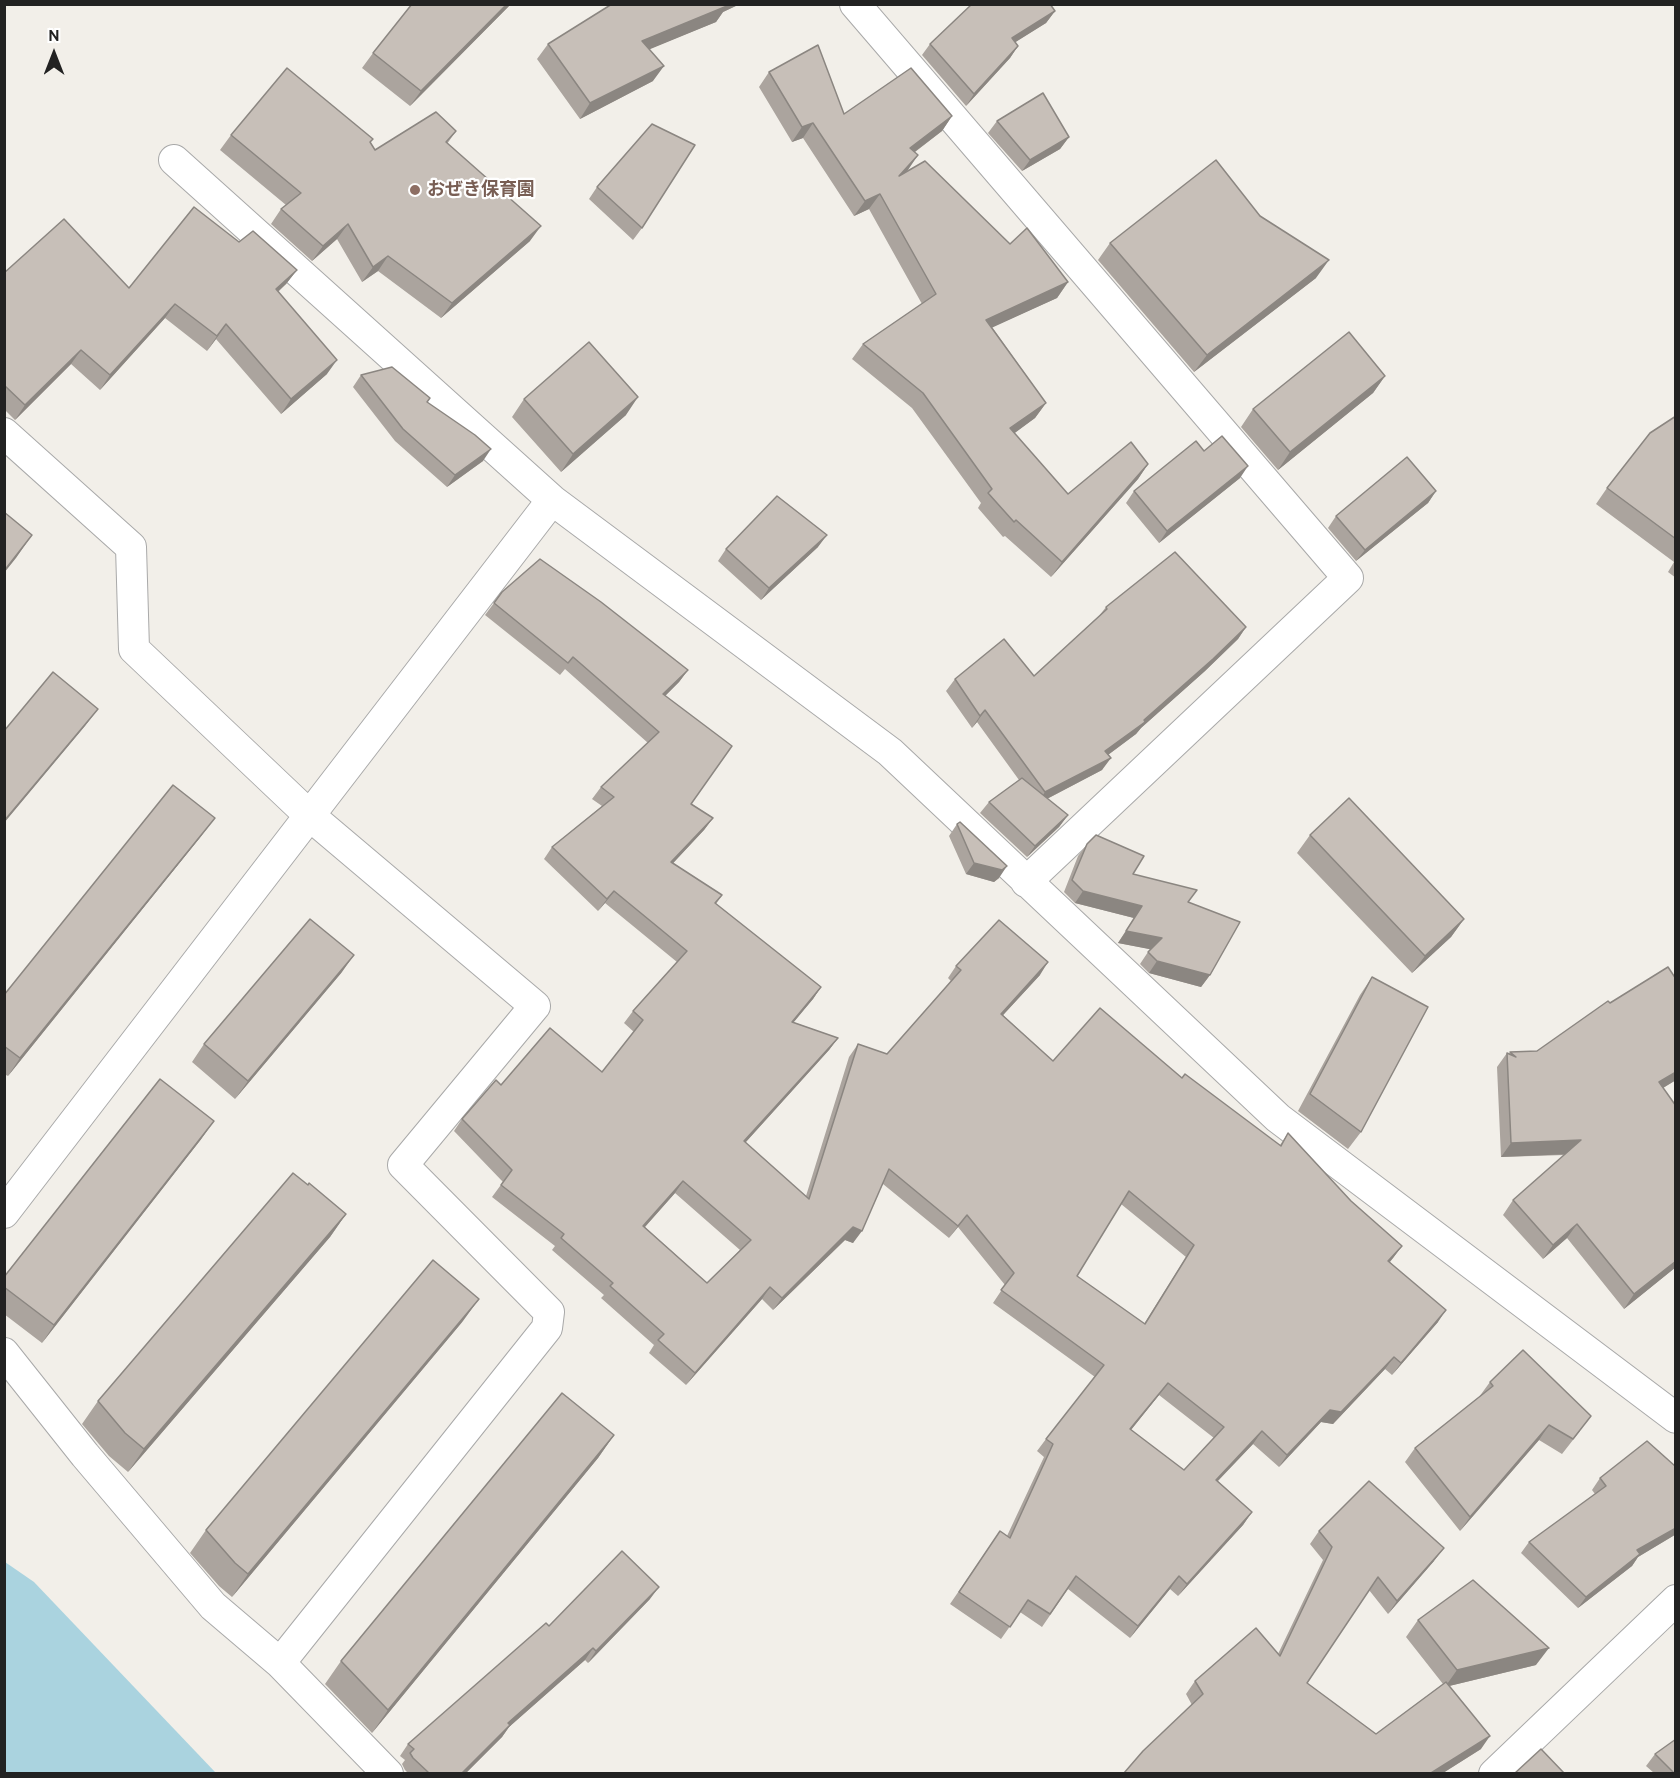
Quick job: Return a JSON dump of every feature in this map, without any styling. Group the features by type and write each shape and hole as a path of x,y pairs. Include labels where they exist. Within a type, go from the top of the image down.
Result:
{"street":[{"path":"855,4 1348,578 1026,882"},
{"path":"174,160 552,500 890,752 1278,1118 1676,1418"},
{"path":"4,433 131,547 134,649 309,815 535,1006 403,1165 549,1312 547,1328 280,1663"},
{"path":"4,1213 552,500"},
{"path":"4,1353 85,1455 213,1606 280,1663 388,1773"},
{"path":"1494,1773 1676,1600"}],"water":[{"path":"5,1562 34,1582 216,1773 5,1773"}],"building":[{"path":"412,4 507,4 421,91 373,53"},
{"path":"612,4 724,4 727,6 642,41 664,66 590,103 548,44"},
{"path":"972,4 1050,4 1055,11 1012,38 1018,46 974,94 930,44"},
{"path":"818,45 844,114 911,68 952,116 910,148 918,155 899,176 925,161 1010,244 1027,228 1068,282 986,320 1046,403 1010,428 1068,494 1131,442 1148,464 1062,562 1016,520 1014,522 988,493 992,489 923,393 863,344 936,294 880,194 865,201 813,123 802,127 769,72"},
{"path":"287,68 373,139 370,142 375,150 436,112 456,131 446,142 541,226 452,303 388,256 373,267 348,224 323,246 281,209 301,193 231,135"},
{"path":"1043,93 1069,137 1030,160 997,121"},
{"path":"652,124 695,145 642,228 597,187"},
{"path":"1216,160 1260,216 1329,260 1207,355 1110,243"},
{"path":"194,207 239,242 253,231 297,270 276,289 337,360 291,399 226,324 217,336 175,304 110,375 81,350 25,405 4,385 4,273 64,219 129,288"},
{"path":"1349,332 1385,376 1290,452 1253,409"},
{"path":"589,342 638,397 573,454 524,399"},
{"path":"392,367 430,398 427,402 475,435 491,449 455,475 403,429 361,375"},
{"path":"1676,416 1676,539 1607,488 1650,433"},
{"path":"1222,436 1248,466 1167,531 1134,491 1196,441 1204,451"},
{"path":"1407,457 1436,491 1365,550 1336,516"},
{"path":"777,496 827,535 769,588 726,549"},
{"path":"4,512 32,535 4,571"},
{"path":"1175,552 1246,627 1144,720 1145,722 1105,751 1111,758 1045,792 985,710 980,716 955,679 1004,639 1034,676 1107,609 1106,607"},
{"path":"540,559 601,602 688,670 663,694 732,746 691,804 713,818 671,862 722,895 715,903 821,987 792,1022 838,1038 744,1141 809,1199 858,1044 887,1054 961,970 956,966 999,920 1048,962 1001,1014 1053,1061 1100,1008 1182,1078 1185,1074 1281,1146 1288,1133 1351,1201 1402,1246 1388,1261 1446,1310 1401,1363 1394,1357 1341,1412 1330,1410 1287,1455 1262,1431 1216,1480 1252,1512 1187,1584 1179,1576 1138,1626 1076,1576 1050,1614 1028,1600 1010,1627 959,1592 1000,1531 1010,1538 1053,1444 1046,1439 1104,1365 1001,1290 1014,1273 967,1215 958,1226 889,1169 862,1231 853,1227 782,1298 770,1287 695,1373 658,1340 664,1334 610,1286 613,1283 561,1238 564,1234 501,1185 512,1170 462,1119 496,1080 501,1085 550,1028 602,1072 643,1020 633,1011 687,951 614,891 607,899 552,847 614,797 601,787 659,732 573,657 568,663 494,603 502,592","holes":["683,1181 751,1240 707,1283 643,1226","1129,1191 1194,1245 1145,1324 1077,1276","1168,1383 1224,1427 1184,1470 1130,1429"]},
{"path":"53,672 98,709 4,821 4,731"},
{"path":"1022,778 1068,815 1035,846 989,802"},
{"path":"173,785 215,818 20,1058 4,1046 4,995"},
{"path":"1349,798 1464,919 1425,956 1310,835"},
{"path":"960,822 1007,866 1002,870 974,863 957,824"},
{"path":"1096,835 1144,856 1133,874 1197,890 1188,902 1240,922 1210,975 1157,961 1148,952 1162,938 1126,931 1142,906 1083,891 1072,880 1087,844"},
{"path":"310,919 354,955 248,1081 204,1044"},
{"path":"1668,967 1676,979 1676,1072 1659,1082 1676,1106 1676,1261 1634,1294 1577,1224 1553,1245 1513,1200 1581,1140 1511,1143 1507,1053 1516,1057 1510,1052 1537,1051 1608,1001 1610,1003"},
{"path":"1372,977 1428,1007 1361,1132 1310,1094"},
{"path":"160,1079 214,1121 54,1325 4,1287 4,1277"},
{"path":"293,1173 308,1185 309,1183 346,1214 144,1449 125,1433 98,1401"},
{"path":"433,1260 479,1299 248,1574 235,1563 206,1530"},
{"path":"1523,1350 1591,1416 1573,1439 1549,1425 1470,1517 1415,1448 1493,1386 1490,1382"},
{"path":"562,1393 614,1435 388,1710 341,1661"},
{"path":"1647,1441 1676,1466 1676,1528 1637,1550 1640,1554 1586,1597 1529,1542 1606,1486 1600,1478"},
{"path":"1369,1481 1444,1548 1397,1601 1378,1577 1307,1683 1376,1734 1446,1682 1490,1736 1431,1773 1124,1773 1143,1751 1203,1694 1195,1681 1256,1628 1280,1656 1332,1547 1319,1531"},
{"path":"622,1551 659,1587 596,1651 593,1648 508,1723 510,1725 462,1773 429,1773 413,1758 410,1753 414,1749 408,1744 546,1623 549,1626"},
{"path":"1473,1580 1549,1648 1457,1670 1418,1620"},
{"path":"1676,1739 1676,1773 1674,1773 1655,1754"},
{"path":"1541,1749 1564,1773 1515,1773"}],"place":[{"name":"おぜき保育園","path":"415,190"}]}
